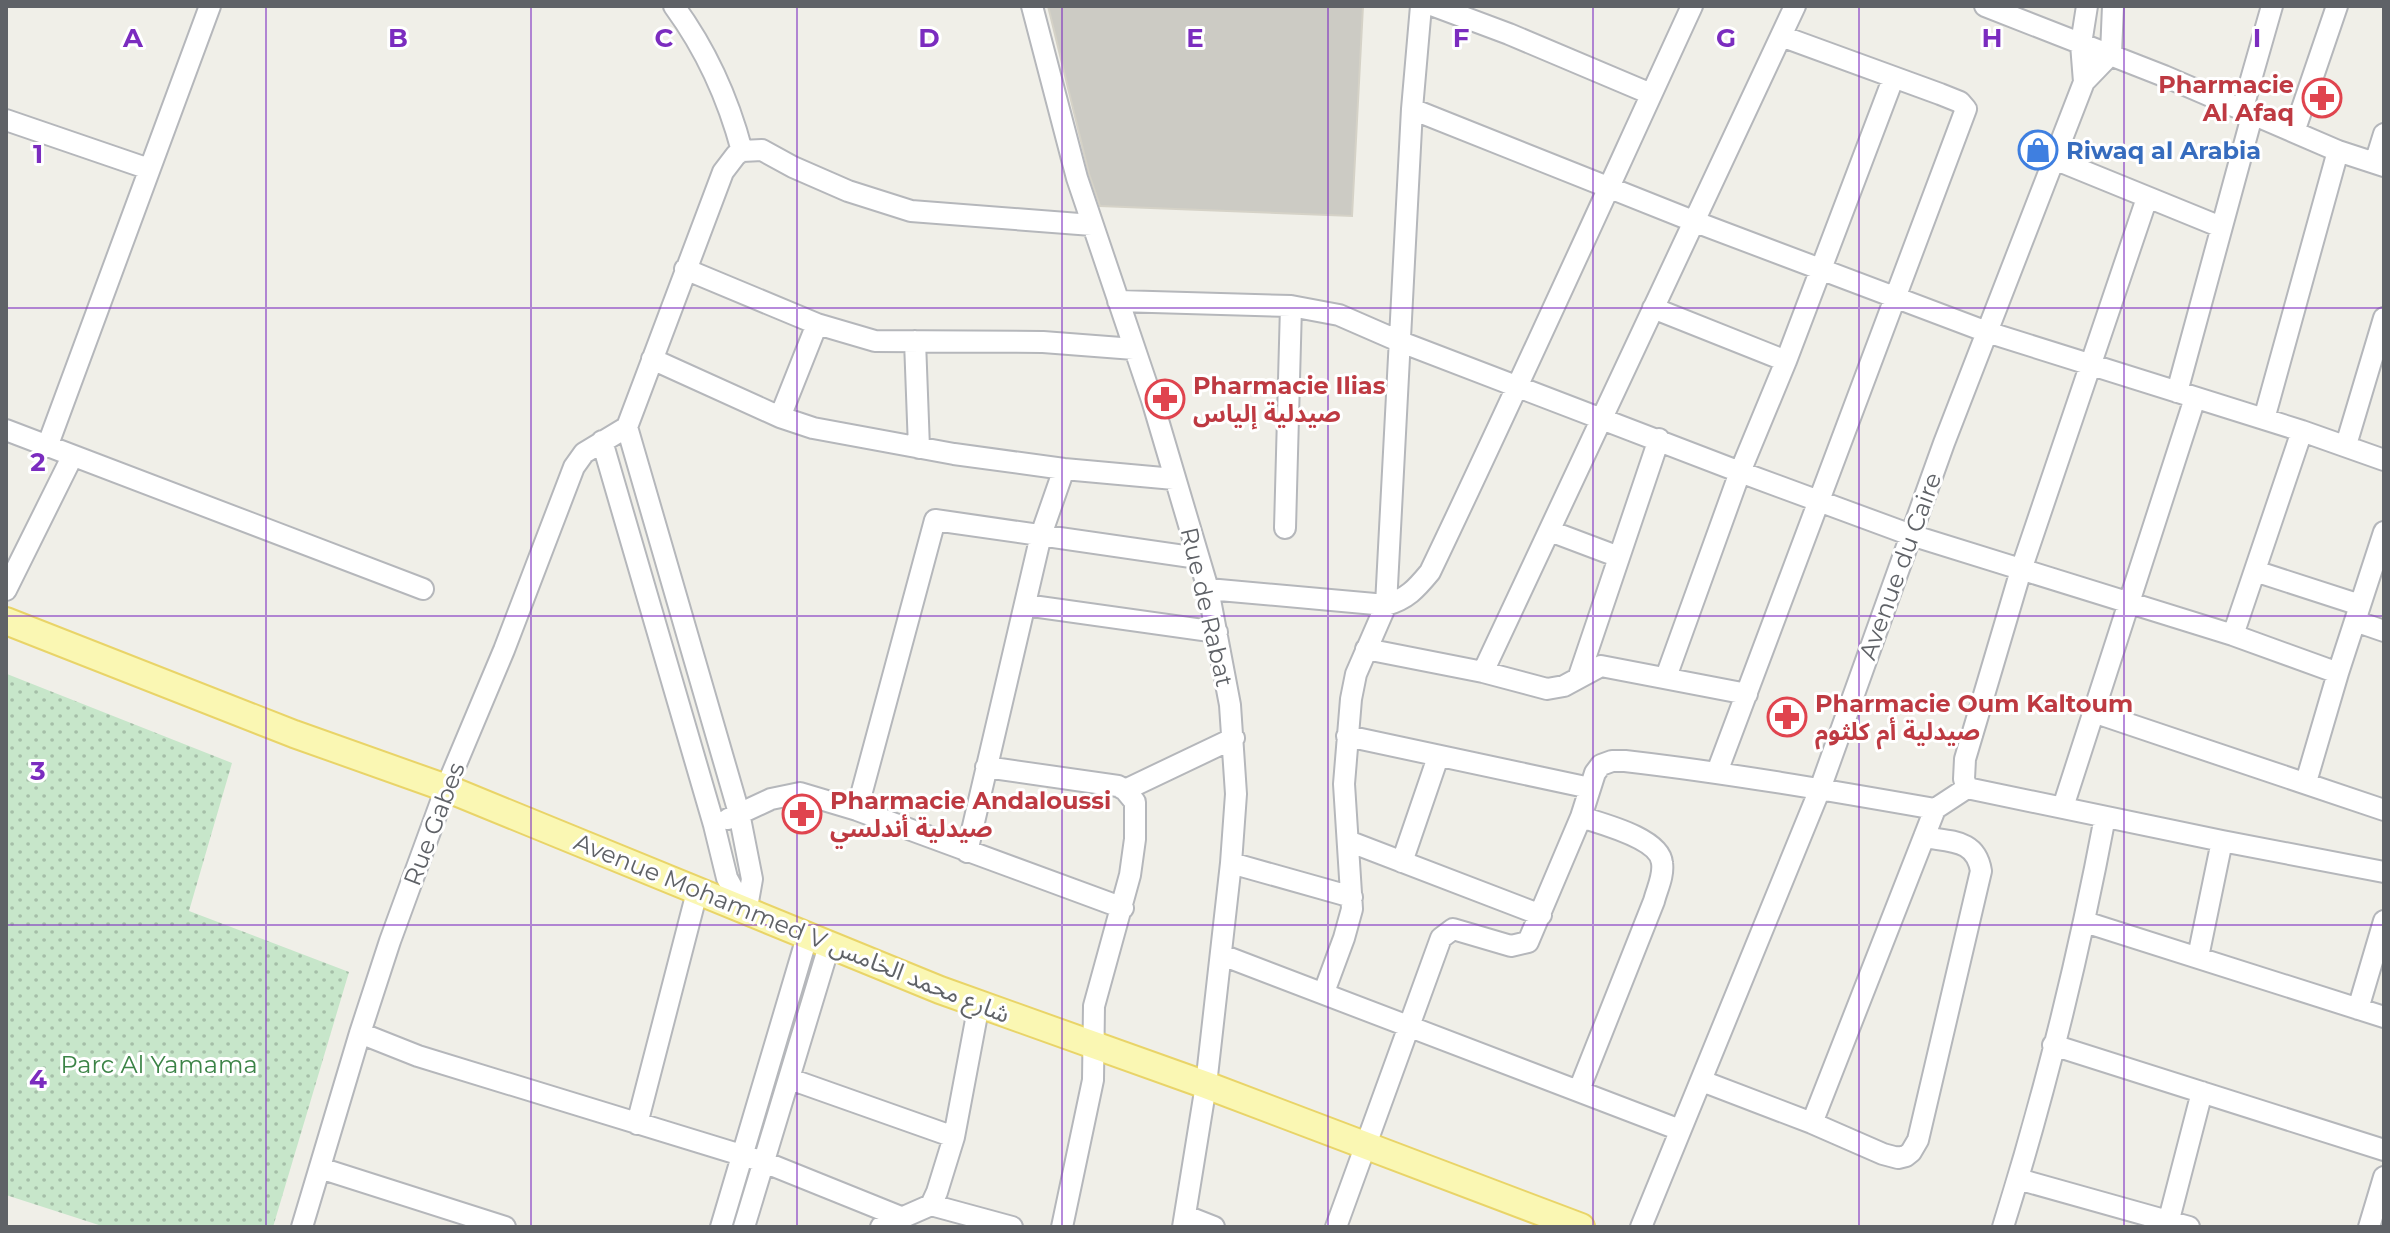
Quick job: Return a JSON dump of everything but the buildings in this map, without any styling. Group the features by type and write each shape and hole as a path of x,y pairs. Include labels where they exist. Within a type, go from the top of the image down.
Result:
{"main road":[{"name":"Avenue Mohammed V شارع محمد الخامس","path":"6,621 294,734 446,788 746,913 979,1004 1206,1085 1581,1227"}],"street":[{"path":"47,447 210,6"},
{"path":"674,6 693,32 722,87 742,151"},
{"name":"Rue de Rabat","path":"1032,6 1092,225 1208,589 1234,738 1236,794 1222,955 1206,1085 1184,1222"},
{"path":"1324,992 1349,922 1352,897 1344,784 1356,674 1386,605 1412,109 1421,6"},
{"path":"1434,6 1651,94"},
{"path":"1208,589 1386,605 1412,593 1430,572 1519,387 1607,187 1692,6"},
{"path":"1483,672 1795,6"},
{"path":"1985,6 2111,54 2338,151 2379,164 2384,134"},
{"name":"Avenue du Caire","path":"2084,82 2081,44 2087,6"},
{"path":"2111,54 2113,6"},
{"path":"2063,807 2130,604 2186,395 2272,6"},
{"path":"2294,132 2337,6"},
{"path":"1717,772 1966,108 1960,102 1940,94 1781,36"},
{"name":"Avenue du Caire","path":"1641,1227 1820,789 1911,535 2084,82 2111,54"},
{"path":"1666,677 1740,472 1786,361 1893,79"},
{"path":"1412,109 1693,221 1987,332 2346,445 2384,460"},
{"path":"6,120 149,169"},
{"path":"746,913 752,879 739,813 627,427 723,172 742,151 762,150 848,191 911,211 1092,225"},
{"path":"2264,419 2338,151"},
{"path":"2054,159 2221,227"},
{"path":"1967,788 1965,759 2021,570 2147,198"},
{"path":"685,269 817,324 875,341 1043,342 1134,349"},
{"path":"1118,301 1291,306 1339,315 1401,342 1911,535 2233,635 2338,673"},
{"path":"1285,528 1291,306"},
{"path":"1653,308 1786,361"},
{"path":"2346,445 2384,318"},
{"path":"780,417 817,324"},
{"path":"915,341 919,448"},
{"path":"652,359 780,417 829,432 1064,469 1174,479"},
{"name":"Rue Gabes","path":"302,1227 360,1033 446,788 504,650 574,467 578,458 627,427"},
{"path":"6,430 423,589"},
{"path":"2233,635 2302,431"},
{"path":"1579,676 1659,439"},
{"path":"602,441 727,878 746,913"},
{"path":"6,590 72,457"},
{"path":"967,852 1041,535 1064,469"},
{"path":"857,810 935,520 1198,558"},
{"path":"1550,531 1619,557"},
{"path":"2306,782 2384,532"},
{"path":"2255,571 2357,613 2384,631"},
{"path":"1025,605 1217,632"},
{"path":"1366,649 1483,672 1547,689 1564,686 1601,666 1747,694"},
{"path":"2093,712 2384,810"},
{"path":"1347,736 1590,788"},
{"path":"1125,790 1234,738"},
{"path":"1402,862 1438,757"},
{"path":"1336,1227 1441,938 1453,929 1460,929 1511,946 1528,942 1581,817 1595,773 1601,765 1612,761 1717,772 1760,782 1935,809"},
{"path":"986,767 1118,786 1135,802 1130,875 1094,1006 1093,1080 1062,1227"},
{"path":"1812,1123 1935,809 1967,788 2384,872"},
{"path":"714,825 771,799 800,793 857,810 1123,908"},
{"path":"1579,1090 1662,874 1662,859 1654,848 1637,837 1581,817"},
{"path":"2003,1227 2085,922 2105,817"},
{"path":"1702,1081 1883,1154 1898,1158 1911,1152 1918,1140 1981,871 1973,849 1924,837"},
{"path":"1348,841 1541,915"},
{"path":"2198,957 2222,841"},
{"path":"1231,863 1352,897"},
{"path":"637,1124 697,892"},
{"path":"2358,1009 2384,921"},
{"path":"2085,922 2384,1017"},
{"path":"744,1227 790,1079 818,942"},
{"path":"721,1227 742,1155 818,942"},
{"path":"1222,955 1680,1130"},
{"path":"931,1205 954,1137 979,1004"},
{"path":"360,1033 418,1056 764,1162 903,1218"},
{"path":"2053,1045 2384,1150"},
{"path":"790,1079 954,1137"},
{"path":"2168,1224 2202,1092"},
{"path":"320,1168 505,1227"},
{"path":"2369,1227 2384,1177"},
{"path":"2018,1179 2168,1224 2189,1227"},
{"path":"881,1227 931,1205 1012,1227"},
{"path":"1184,1222 1214,1227"}],"green space":[{"name":"Parc Al Yamama","path":"7,674 232,763 189,911 349,972 273,1227 105,1227 6,1195"}],"place":[{"name":"Pharmacie Al Afaq","path":"2322,98"},
{"name":"Riwaq al Arabia","path":"2038,150"},
{"name":"Pharmacie Ilias صيدلية إلياس","path":"1165,399"},
{"name":"Pharmacie Oum Kaltoum صيدلية أم كلثوم","path":"1787,717"},
{"name":"Pharmacie Andaloussi صيدلية أندلسي","path":"802,814"}]}
